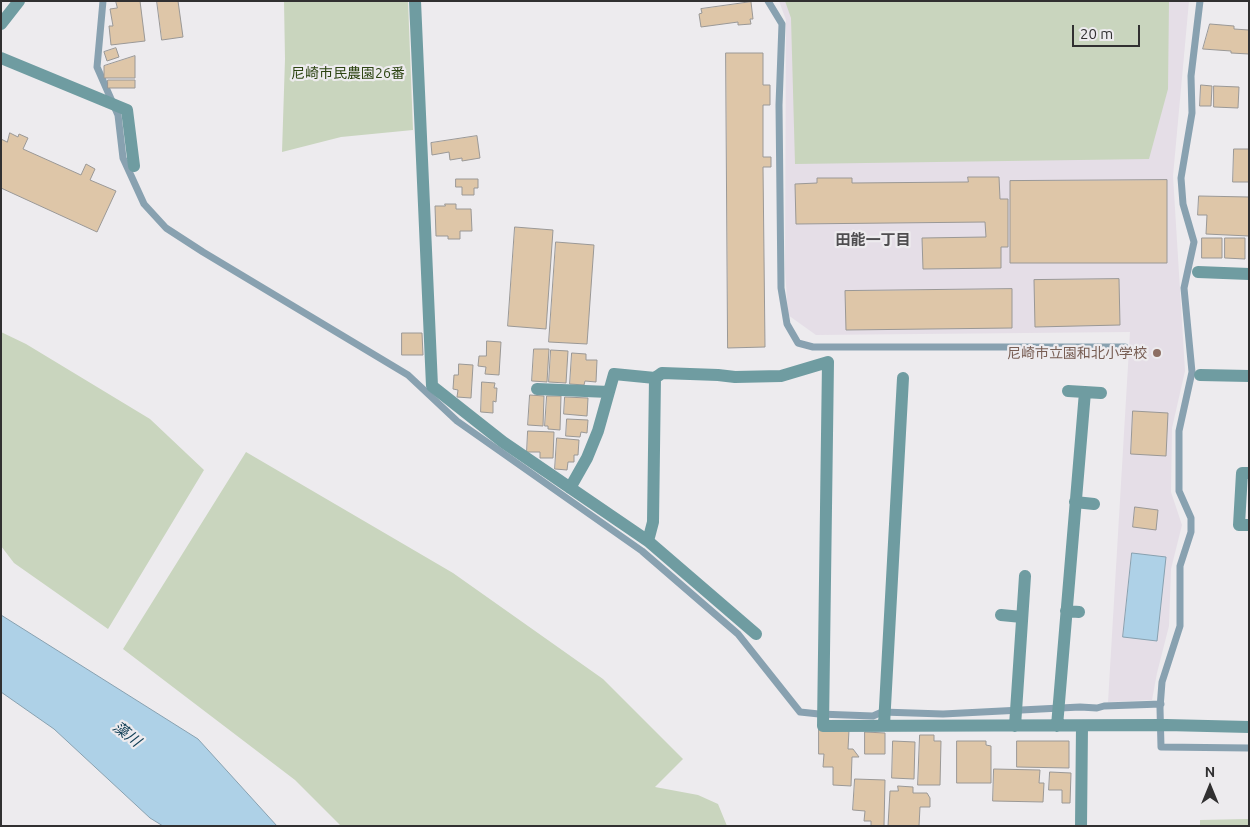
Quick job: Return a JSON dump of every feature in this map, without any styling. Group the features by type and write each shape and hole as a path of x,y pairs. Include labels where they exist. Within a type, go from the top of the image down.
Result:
{"street":[{"path":"1,24 19,1"},
{"path":"415,1 432,386 503,442 648,541 756,634"},
{"path":"1,58 128,110 134,166"},
{"path":"1198,272 1249,274"},
{"path":"570,488 587,458 598,431 614,374 655,378 662,373 718,374 735,377 781,376 828,362 823,726 1161,725 1249,727"},
{"path":"1200,374 1249,376"},
{"path":"648,541 653,522 655,378"},
{"path":"884,725 903,378"},
{"path":"538,389 609,392"},
{"path":"1068,391 1101,393"},
{"path":"1057,726 1073,612 1076,502 1085,392"},
{"path":"1249,474 1242,473 1240,525 1249,525"},
{"path":"1076,502 1094,504"},
{"path":"1015,726 1025,576"},
{"path":"1001,615 1022,616"},
{"path":"1081,826 1082,726"}],"shaded area":[{"name":"尼崎市立園和北小学校","path":"779,1 1189,1 1173,176 1185,371 1172,428 1171,492 1182,525 1171,569 1169,626 1152,700 1108,702 1130,332 816,335 788,315 785,269 786,20"}],"green space":[{"name":"尼崎市民農園26番","path":"284,1 408,1 413,130 341,137 282,152 285,59"},
{"path":"785,1 1169,1 1168,89 1149,159 795,164 791,18"},
{"path":"1,332 26,344 150,419 204,470 108,629 14,563 1,546"},
{"path":"246,452 453,573 603,679 683,759 655,787 698,795 718,804 727,826 341,826 295,780 123,649"},
{"path":"1249,819 1249,826 1200,826 1200,820"}],"water":[{"path":"1132,553 1166,557 1157,641 1123,637"},
{"name":"藻川","path":"1,615 198,739 277,826 163,826 150,818 54,729 1,692"}],"building":[{"path":"116,1 140,1 145,41 111,45 109,26 113,26 110,9 117,8"},
{"path":"157,1 178,1 183,37 162,40"},
{"path":"751,2 753,19 750,19 751,24 738,25 738,22 701,27 699,14 702,13 701,9"},
{"path":"1210,24 1234,26 1234,29 1249,30 1249,54 1203,49"},
{"path":"116,48 119,57 107,61 104,52"},
{"path":"726,53 763,53 763,85 770,85 770,105 763,105 763,157 771,157 771,167 763,167 765,347 728,348"},
{"path":"135,56 135,78 104,78 104,66"},
{"path":"108,80 135,80 135,88 108,88"},
{"path":"1201,85 1212,86 1211,106 1200,106"},
{"path":"1214,86 1239,87 1238,108 1214,107"},
{"path":"10,133 18,137 19,134 28,138 23,149 81,175 86,164 95,169 90,180 116,191 97,232 1,188 1,139 7,142"},
{"path":"477,136 480,158 462,161 462,158 450,160 449,152 432,155 431,143"},
{"path":"1234,149 1249,149 1249,182 1233,182"},
{"path":"968,177 999,177 1000,199 1008,199 1008,247 1001,247 1001,268 923,269 922,238 986,237 985,222 796,224 795,184 817,183 817,178 852,178 852,183 968,182"},
{"path":"456,179 478,179 478,188 474,188 474,195 462,195 462,187 456,187"},
{"path":"1167,180 1167,263 1010,263 1010,181"},
{"path":"1199,196 1249,197 1249,236 1206,234 1207,215 1198,215"},
{"path":"445,204 456,204 456,209 471,209 472,231 460,231 460,239 436,236 435,206 445,206"},
{"path":"515,227 553,230 546,329 508,326"},
{"path":"1202,238 1222,238 1222,258 1202,258"},
{"path":"1225,238 1245,238 1245,259 1225,258"},
{"path":"556,242 594,245 587,344 549,342"},
{"path":"1119,279 1120,325 1035,327 1034,280"},
{"path":"1012,289 1012,328 846,330 845,291"},
{"path":"402,333 422,333 423,355 402,355"},
{"path":"487,341 501,342 499,375 485,374 486,367 478,366 479,356 486,356"},
{"path":"534,349 549,349 547,382 532,381"},
{"path":"551,350 568,351 566,383 549,382"},
{"path":"572,353 586,354 586,360 597,360 596,382 585,381 584,385 570,384"},
{"path":"459,364 473,365 471,398 457,397 458,390 453,389 454,375 458,375"},
{"path":"482,382 495,383 494,388 497,388 496,402 493,401 493,413 481,412"},
{"path":"530,395 544,396 543,426 528,425"},
{"path":"547,396 561,396 560,430 548,429 548,426 545,426"},
{"path":"565,397 588,398 587,416 564,414"},
{"path":"1133,411 1168,413 1166,456 1131,454"},
{"path":"567,419 588,420 587,433 581,432 580,437 566,436"},
{"path":"528,431 554,432 553,458 540,458 540,452 527,452"},
{"path":"557,438 579,440 578,455 574,455 574,462 568,462 567,470 555,469"},
{"path":"1135,507 1158,510 1156,530 1133,527"},
{"path":"819,729 849,730 848,749 853,749 859,757 852,757 851,786 833,785 833,767 823,767 824,754 819,754"},
{"path":"865,732 885,733 885,754 865,754"},
{"path":"920,735 934,735 934,741 941,741 940,785 918,785"},
{"path":"893,741 915,742 914,779 892,778"},
{"path":"957,741 986,741 986,745 991,746 991,783 957,783"},
{"path":"1017,741 1069,741 1069,768 1017,767"},
{"path":"994,769 1040,770 1039,783 1044,783 1043,802 993,801"},
{"path":"1050,772 1071,773 1070,803 1062,803 1062,790 1049,790"},
{"path":"855,779 885,780 884,826 871,826 871,821 864,821 865,811 853,810"},
{"path":"898,786 913,787 913,793 927,793 930,798 930,807 920,807 919,826 888,826 890,791 898,791"}],"waterway":[{"path":"103,1 97,67 118,115 123,158 144,204 166,228 408,375 457,421 642,551 738,634 800,712 873,716 882,712 943,714 1161,704"},
{"path":"768,1 782,24 779,105 781,288 787,324 798,343 813,347 1125,347"},
{"path":"1200,1 1191,76 1192,113 1181,178 1183,204 1194,242 1184,288 1192,372 1179,431 1179,491 1191,518 1191,532 1180,566 1180,626 1162,682 1160,708 1161,747 1249,748"}],"place":[{"name":"尼崎市立園和北小学校","path":"1157,353"}],"district":[{"name":"田能一丁目","path":"873,240"}]}
